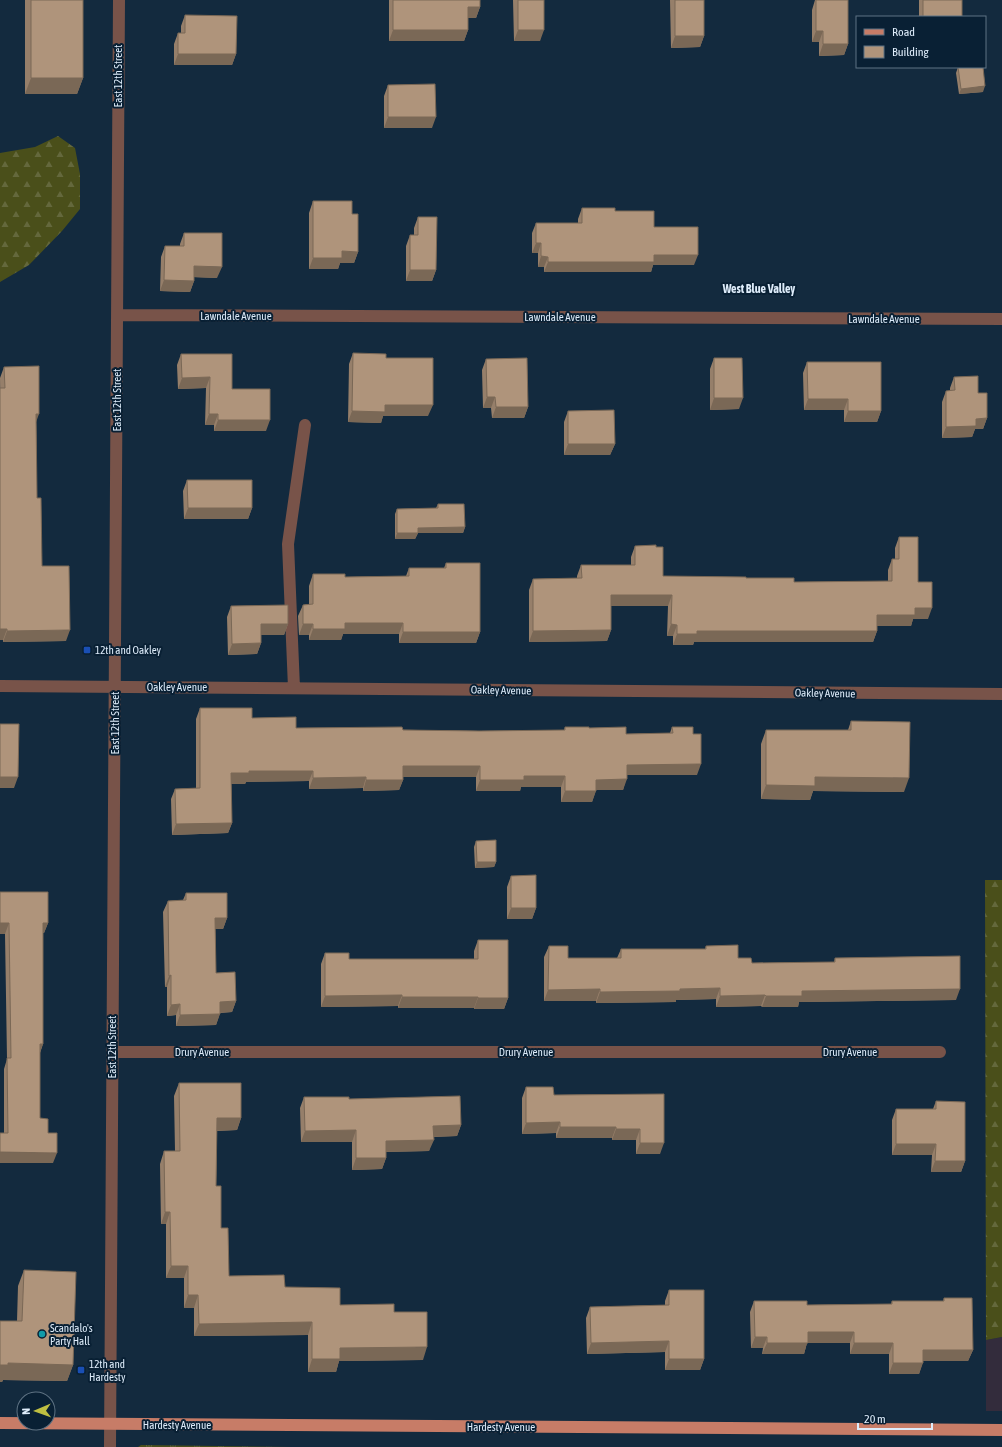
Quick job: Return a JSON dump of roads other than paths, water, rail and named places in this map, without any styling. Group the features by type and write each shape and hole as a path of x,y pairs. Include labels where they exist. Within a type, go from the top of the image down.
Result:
{"main road":[{"name":"Hardesty Avenue","path":"0,1423 1002,1430"}],"street":[{"name":"East 12th Street","path":"110,1447 119,0"},
{"name":"Lawndale Avenue","path":"118,315 1002,319"},
{"path":"294,688 288,544 304,425"},
{"name":"Oakley Avenue","path":"0,686 1002,694"},
{"name":"Drury Avenue","path":"112,1052 940,1052"}],"place":[{"name":"12th and Oakley","path":"87,650"},
{"name":"Scandalo's Party Hall","path":"42,1334"},
{"name":"12th and Hardesty","path":"81,1370"}],"district":[{"name":"West Blue Valley","path":"759,289"}]}
